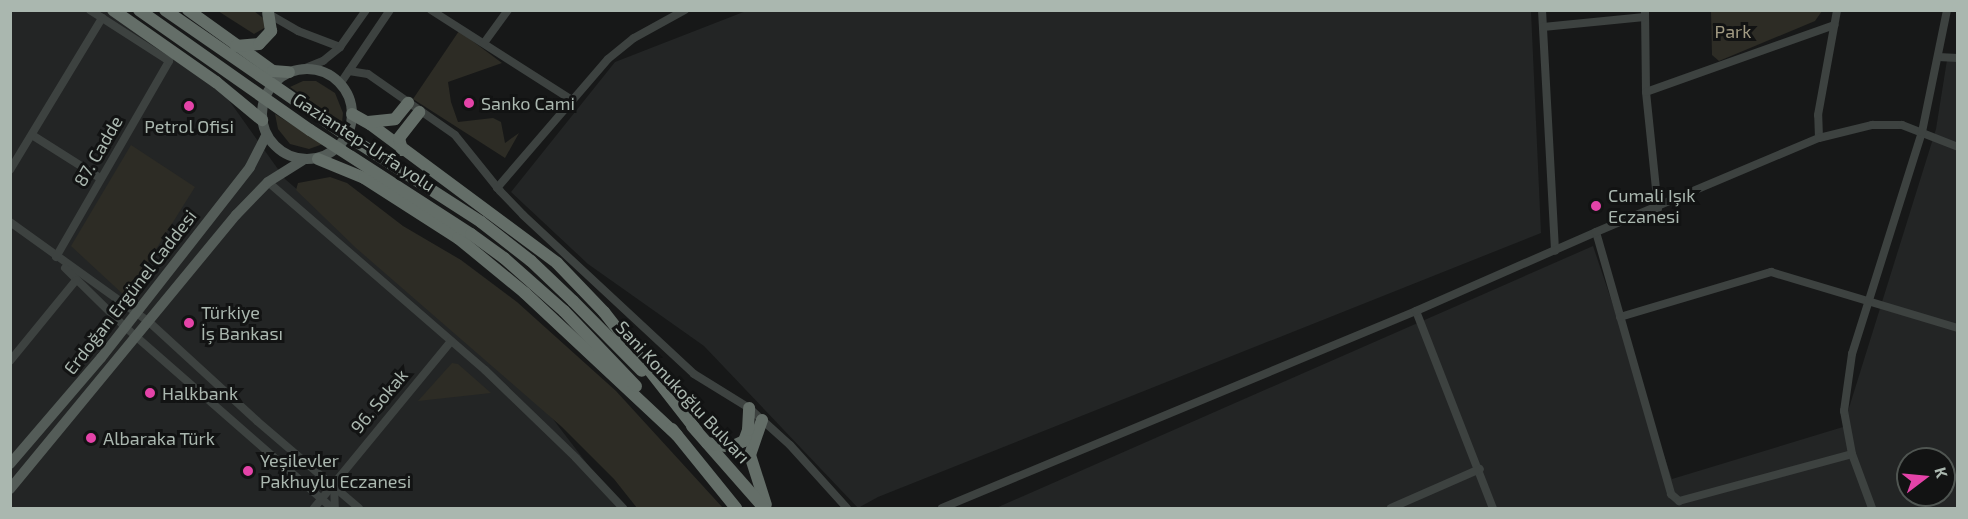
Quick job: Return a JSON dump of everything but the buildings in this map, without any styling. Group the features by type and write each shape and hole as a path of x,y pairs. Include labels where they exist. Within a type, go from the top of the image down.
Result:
{"highway":[{"name":"Gaziantep-Urfa yolu","path":"139,10 310,130 480,240 564,311"},
{"name":"Gaziantep-Urfa yolu","path":"165,10 340,131 481,222 531,261 573,301"},
{"path":"188,10 273,71 289,72"},
{"path":"236,46 259,44 271,31 266,12"},
{"path":"107,14 216,82 262,120"},
{"path":"368,122 395,119 408,104"},
{"path":"402,150 399,138 419,112"},
{"path":"352,114 368,122 402,150 557,263 604,312 697,431"},
{"path":"318,159 363,178 458,238 525,293 677,435"},
{"name":"Sani Konukoğlu Bulvarı","path":"573,301 697,431 766,508"},
{"name":"Sani Konukoğlu Bulvarı","path":"564,311 600,347 677,435 736,508"},
{"path":"707,442 731,447 744,441 748,430 749,408"},
{"path":"762,420 750,455 766,508"}],"main road":[{"path":"303,69 318,70 340,84 350,99 352,122 343,142 332,153 318,159 303,160 288,156 275,147 266,135 262,120 262,105 267,92 276,80 289,72 303,69"},
{"name":"Erdoğan Ergünel Caddesi","path":"11,463 101,358 250,166 266,135"},
{"path":"10,489 213,242 268,182 303,160"},
{"path":"11,463 24,472"}],"street":[{"path":"10,171 107,14 90,10"},
{"path":"303,69 323,61 340,47 366,10"},
{"path":"340,84 390,10"},
{"path":"431,10 572,100"},
{"path":"484,43 508,10"},
{"path":"497,188 608,59 634,38 685,10"},
{"path":"1542,10 1555,251"},
{"path":"1819,138 1818,115 1837,10"},
{"path":"1872,508 1852,454 1844,411 1852,354 1922,132 1947,10"},
{"path":"266,12 298,31 340,47"},
{"name":"87. Cadde","path":"56,257 169,61 107,14"},
{"path":"1543,27 1645,14 1647,92 1658,208"},
{"path":"1647,92 1834,24"},
{"path":"1938,57 1958,58"},
{"path":"349,71 368,74 419,112 455,135 497,188 621,308 687,367 749,408 790,445 847,508"},
{"path":"942,508 1416,311 1819,138 1872,125 1902,125 1958,147"},
{"path":"32,135 100,178"},
{"path":"268,182 451,340 576,458 623,508"},
{"path":"10,222 148,321 359,508"},
{"path":"1596,232 1671,494 1679,501 1852,454"},
{"path":"56,257 76,280 135,336 333,508"},
{"path":"1620,317 1771,272 1868,299 1958,328"},
{"path":"10,361 76,280"},
{"path":"1416,311 1480,469 1493,508"},
{"name":"96. Sokak","path":"314,508 451,340"},
{"path":"216,407 227,393"},
{"path":"1391,508 1480,469"},
{"path":"333,484 333,508"}],"shaded area":[{"path":"10,11 110,11 213,78 285,179 533,393 621,508 11,508"},
{"path":"746,11 1531,11 1541,233 878,497 858,508 704,346 588,264 511,192 615,62"},
{"path":"1947,60 1957,61 1957,508 996,508 1593,246 1672,479 1843,427 1936,129"}],"green space":[{"name":"Park","path":"1711,10 1822,11 1815,21 1719,61 1712,55"},
{"path":"218,11 254,11 268,22 266,27 254,34"},
{"path":"459,31 502,63 448,82 451,102 458,122 493,118 501,122 505,143 519,133 505,158 413,99"},
{"path":"303,81 316,81 335,93 343,113 342,123 290,87"},
{"path":"275,114 323,144 309,149 290,144 278,129"},
{"path":"131,145 195,187 126,297 71,246"},
{"path":"330,177 347,183 403,226 461,260 517,302 616,391 723,508 637,508 614,479 562,427 356,248 296,190 298,183"},
{"path":"452,363 458,364 491,393 418,401"}],"place":[{"name":"Sanko Cami","path":"469,103"},
{"name":"Petrol Ofisi","path":"189,106"},
{"name":"Cumali Işık Eczanesi","path":"1596,206"},
{"name":"Türkiye İş Bankası","path":"189,323"},
{"name":"Halkbank","path":"150,393"},
{"name":"Albaraka Türk","path":"91,438"},
{"name":"Yeşilevler Pakhuylu Eczanesi","path":"248,471"}]}
